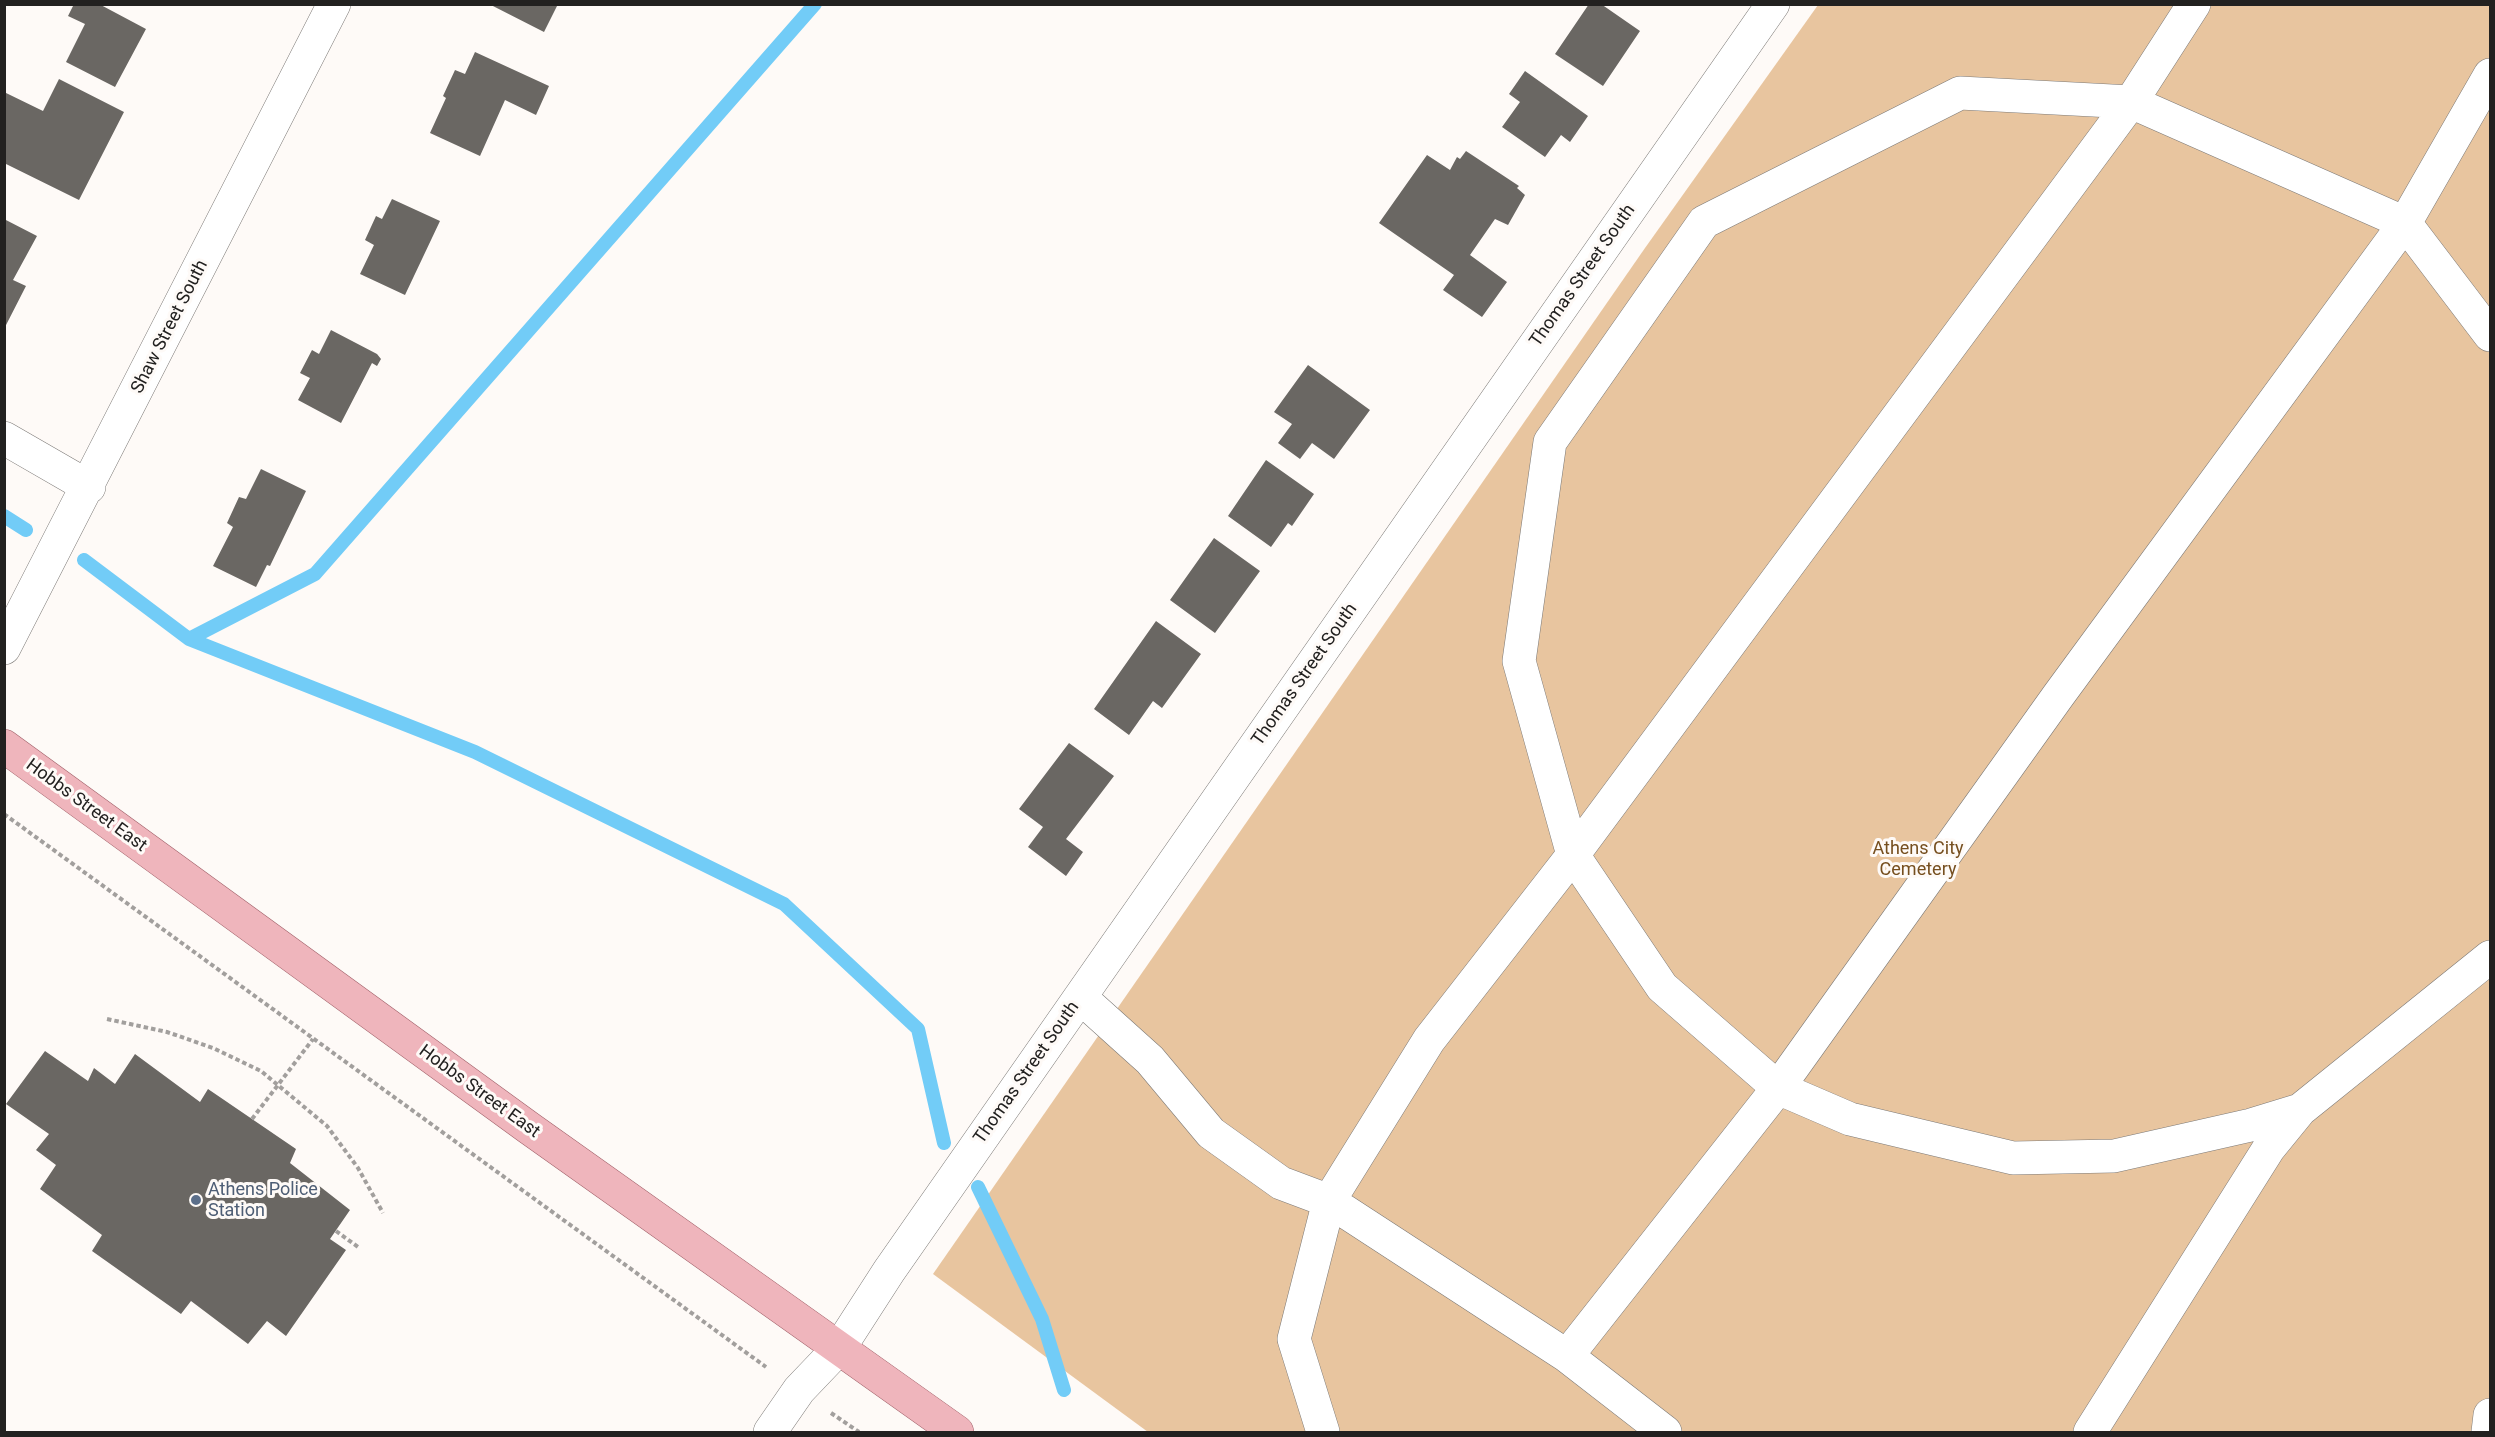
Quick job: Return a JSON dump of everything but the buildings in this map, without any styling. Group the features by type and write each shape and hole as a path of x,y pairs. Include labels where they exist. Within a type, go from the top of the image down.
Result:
{"main road":[{"name":"Hobbs Street East","path":"4,746 529,1128 957,1432"}],"street":[{"name":"Shaw Street South","path":"4,648 89,487 334,4"},
{"name":"Thomas Street South","path":"770,1432 799,1390 840,1347 889,1271 1773,4"},
{"path":"1323,1432 1294,1339 1329,1201 1429,1040 1573,855 2131,102 2194,4"},
{"path":"1567,1356 1778,1088 2051,705 2405,223 2490,75"},
{"path":"2300,1110 2251,1125 2114,1156 2013,1158 1850,1119 1778,1088 1662,987 1573,855 1520,661 1550,442 1704,222 1960,93 2131,102 2405,223 2490,334"},
{"path":"4,438 89,487"},
{"path":"2090,1432 2269,1148 2300,1110 2490,957"},
{"path":"1080,997 1150,1060 1211,1133 1281,1183 1329,1201 1567,1356 1665,1432"},
{"path":"2488,1432 2490,1415"}],"path":[{"path":"4,814 859,1432"},
{"path":"107,1019 167,1032 213,1048 261,1071 327,1126 358,1168 383,1213"},
{"path":"252,1119 313,1039"},
{"path":"336,1231 358,1247"}],"green space":[{"name":"Athens City Cemetery","path":"1818,5 2490,5 2490,1432 1148,1432 933,1274 1645,248"}],"waterway":[{"path":"189,639 315,574 815,4"},
{"path":"4,516 26,530"},
{"path":"84,560 189,639 475,752 784,904 918,1029 944,1143"},
{"path":"978,1187 1042,1319 1064,1390"}],"place":[{"name":"Athens Police Station","path":"196,1200"}]}
